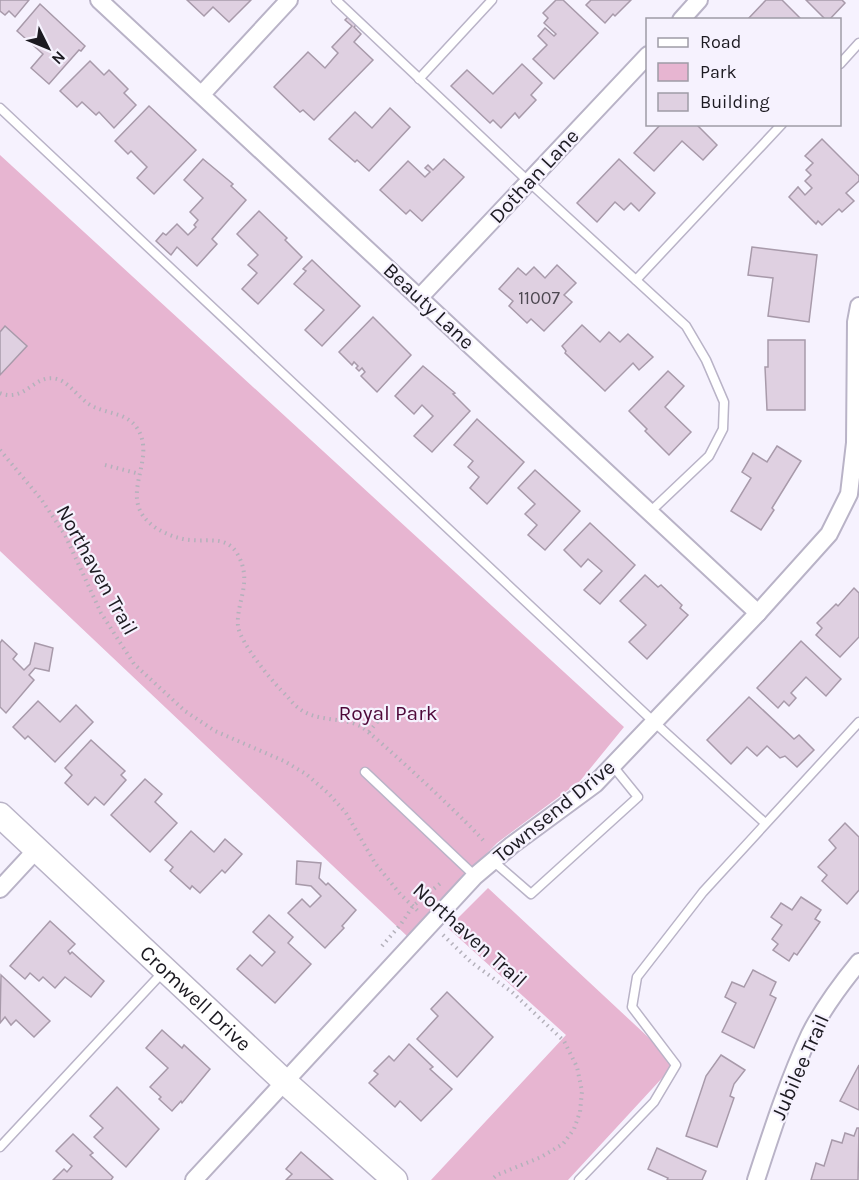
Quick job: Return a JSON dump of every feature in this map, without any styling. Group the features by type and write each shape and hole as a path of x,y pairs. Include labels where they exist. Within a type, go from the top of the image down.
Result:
{"street":[{"name":"Beauty Lane","path":"99,0 758,613"},
{"path":"202,94 290,0"},
{"path":"683,18 699,0"},
{"name":"Dothan Lane","path":"420,297 646,57"},
{"name":"Townsend Drive","path":"194,1180 475,876 595,784 758,613 829,534 849,494 855,443 856,322 859,306"},
{"name":"Cromwell Drive","path":"0,815 285,1082 395,1180"},
{"path":"0,889 37,849"},
{"name":"Jubilee Trail","path":"756,1180 785,1094 811,1032 837,990 859,962"}],"lane":[{"path":"336,0 528,182 686,326 706,360 724,402 723,429 709,456 650,512"},
{"path":"419,79 492,0"},
{"path":"841,63 859,43"},
{"path":"0,108 654,722 765,823"},
{"path":"636,280 780,126"},
{"path":"579,1180 654,1102 676,1065 632,1007 636,977 702,892 859,722"},
{"path":"493,861 531,894 638,797 612,765"},
{"path":"365,772 475,876"},
{"path":"0,1147 165,969"}],"path":[{"path":"0,393 10,396 22,393 40,380 52,378 62,382 95,408 127,418 136,426 141,435 143,451 136,489 137,504 144,518 156,528 173,536 190,540 223,540 239,556 244,573 244,592 238,628 244,640 284,694 300,710 312,715 345,721 369,732 486,842 413,906 378,951"},
{"name":"Northaven Trail","path":"0,450 41,499 65,535 101,613 134,664 185,711 208,726 284,761 313,780 345,813 375,862 401,895 471,962 512,992 564,1041 577,1067 582,1091 580,1112 574,1129 563,1144 491,1180"},
{"path":"105,465 140,474"},
{"path":"369,732 385,712"}],"green space":[{"name":"Royal Park","path":"0,155 624,727 580,781 497,843 407,936 0,551"},
{"path":"488,888 676,1063 568,1180 431,1180 566,1035 448,928"}],"building":[{"path":"0,0 29,0 15,17 9,11 5,15 0,11"},
{"path":"187,0 251,0 229,22 213,7 204,16"},
{"path":"556,0 563,0 598,33 554,79 533,59 547,45 538,36 545,28 554,36 556,34 544,23 548,18 543,13"},
{"path":"591,0 631,0 605,23 586,5"},
{"path":"766,0 782,0 800,18 749,18"},
{"path":"806,0 842,0 845,3 831,18 824,18"},
{"path":"40,4 85,46 49,84 31,68 43,54 17,31"},
{"path":"348,17 357,24 354,27 361,34 354,42 373,60 314,120 303,110 300,112 274,87 308,52 325,68 338,53 332,47 352,26 345,20"},
{"path":"90,61 104,75 109,70 128,89 124,93 136,105 114,128 99,112 96,115 82,102 77,107 60,91"},
{"path":"522,64 542,83 531,95 536,100 519,118 515,113 501,128 493,120 490,123 451,86 467,70 493,94"},
{"path":"149,106 196,150 154,194 137,178 147,167 131,151 128,154 115,141"},
{"path":"390,108 410,127 369,171 329,139 355,112 372,128"},
{"path":"659,126 698,126 717,145 703,160 682,141 654,171 634,153"},
{"path":"822,139 859,176 859,181 846,193 854,201 842,212 839,209 822,225 818,221 816,224 789,197 798,187 805,195 812,188 805,181 811,175 806,170 813,163 805,156"},
{"path":"203,159 233,184 231,186 246,200 212,239 217,244 197,266 177,247 171,255 156,241 163,233 166,235 177,224 188,235 196,227 194,225 198,220 190,212 203,198 184,180"},
{"path":"444,159 464,177 422,221 410,210 406,214 380,190 408,161 425,177 430,172 425,168 428,165 433,170"},
{"path":"619,159 655,193 639,211 631,203 624,210 615,202 597,222 577,203"},
{"path":"259,211 287,238 285,240 302,257 258,304 242,289 257,273 248,265 258,255 237,234"},
{"path":"752,247 817,255 809,322 768,316 773,278 748,275"},
{"path":"312,260 360,306 322,346 305,330 324,310 294,284"},
{"path":"557,265 576,283 564,295 572,302 544,331 531,319 527,323 509,306 513,301 499,289 518,268 526,275 534,267 545,278"},
{"path":"373,317 411,355 377,392 361,376 365,372 362,368 359,371 354,362 352,365 339,352"},
{"path":"582,325 600,342 609,332 620,342 628,334 653,357 639,370 633,363 605,391 565,353 562,346"},
{"path":"5,326 27,346 0,375 0,332"},
{"path":"768,340 805,340 805,410 767,410 765,367 768,367"},
{"path":"423,366 455,393 453,394 470,411 432,452 414,436 433,416 422,405 414,414 395,396"},
{"path":"668,371 684,386 665,407 691,432 669,455 629,411"},
{"path":"477,419 524,462 487,504 470,488 479,477 468,467 473,461 454,445"},
{"path":"777,446 801,461 761,530 731,511 751,478 742,472 753,453 767,462"},
{"path":"535,470 580,511 545,550 528,535 537,525 525,514 535,504 518,488"},
{"path":"590,523 635,565 600,604 584,590 602,571 588,559 581,567 564,550"},
{"path":"645,575 658,587 661,585 682,605 680,608 688,615 647,659 629,642 646,625 620,601"},
{"path":"854,588 859,593 859,637 840,657 816,635 822,628 817,623 836,604 838,606"},
{"path":"2,640 17,654 13,659 24,670 30,664 35,643 53,648 49,671 35,668 29,675 34,680 6,713 0,707 0,643"},
{"path":"801,641 841,679 826,696 806,677 791,693 796,698 789,706 784,701 778,708 757,688"},
{"path":"749,697 794,739 799,735 814,750 797,767 785,756 780,758 767,746 757,756 747,747 731,764 707,740"},
{"path":"38,701 60,722 76,705 93,722 55,762 28,736 25,739 13,727"},
{"path":"91,740 125,771 121,775 126,780 104,805 95,797 88,805 65,783 72,775 65,768"},
{"path":"145,779 162,794 155,802 177,823 150,852 111,815"},
{"path":"845,823 859,837 859,890 847,904 822,881 827,875 818,867 836,848 829,840"},
{"path":"191,831 214,852 225,839 242,854 225,873 222,870 200,893 192,886 190,889 170,871 173,867 165,860"},
{"path":"297,861 321,863 319,878 326,885 328,883 356,910 342,926 344,928 325,948 288,913 302,899 310,907 321,896 311,886 296,884"},
{"path":"801,897 821,910 815,919 820,922 797,955 794,953 789,961 773,950 778,944 772,939 782,925 771,917 781,903 792,910"},
{"path":"269,915 293,937 288,943 311,964 275,1003 237,969 250,955 262,966 275,952 253,932"},
{"path":"50,921 75,944 68,951 70,954 72,952 104,981 91,997 65,977 55,988 43,977 39,981 30,973 25,979 10,966"},
{"path":"753,970 776,982 770,995 776,998 754,1048 722,1032 736,1003 725,997 732,982 744,987"},
{"path":"1,975 50,1021 34,1037 16,1020 11,1025 5,1017 0,1023"},
{"path":"447,992 493,1037 457,1077 417,1039 438,1016 431,1009"},
{"path":"162,1030 182,1048 184,1045 210,1069 182,1103 181,1101 172,1111 150,1087 168,1068 146,1048"},
{"path":"409,1044 433,1067 430,1069 452,1089 421,1121 400,1101 395,1107 369,1083 378,1074 374,1071 389,1056 394,1061"},
{"path":"721,1055 745,1070 734,1084 730,1096 734,1098 717,1147 686,1136 706,1076"},
{"path":"859,1065 859,1110 840,1101"},
{"path":"117,1087 159,1129 126,1167 94,1137 103,1128 90,1116"},
{"path":"859,1128 858,1180 811,1180 816,1163 824,1166 832,1140 842,1143 845,1133 854,1136"},
{"path":"73,1134 93,1153 90,1155 113,1177 111,1180 53,1180 64,1169 67,1172 72,1166 56,1151"},
{"path":"657,1148 706,1171 702,1180 667,1180 668,1178 648,1169"},
{"path":"301,1152 333,1180 286,1180 292,1174 286,1169"}]}
